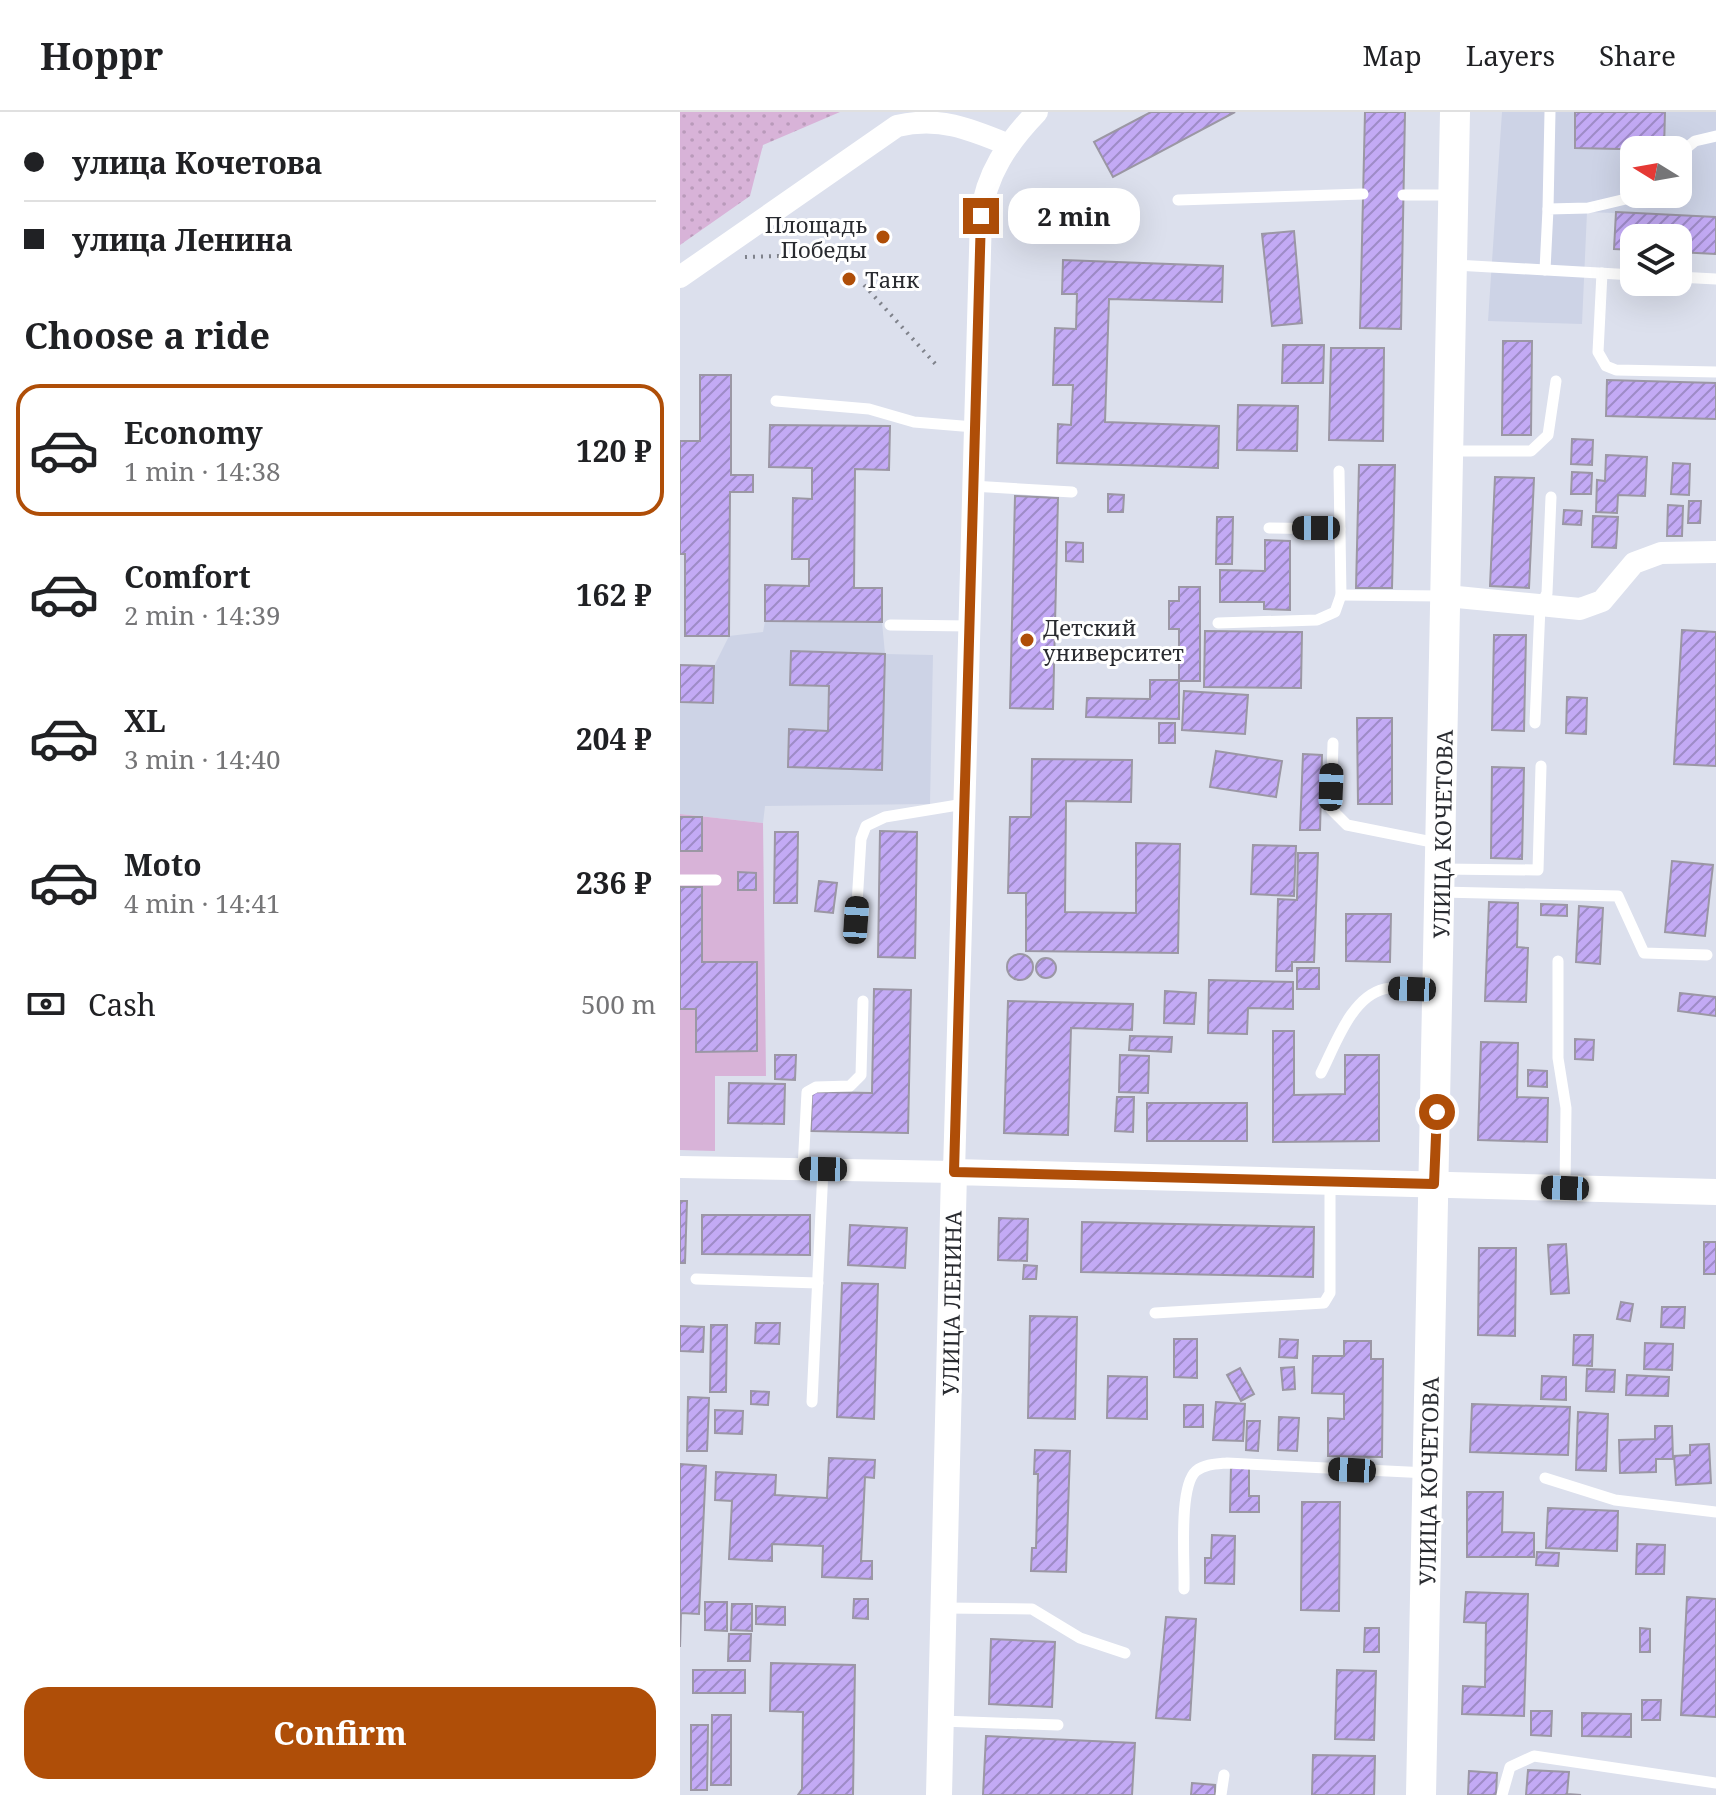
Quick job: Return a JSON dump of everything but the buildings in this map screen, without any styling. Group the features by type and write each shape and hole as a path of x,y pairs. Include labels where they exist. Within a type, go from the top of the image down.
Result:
{"main road":[{"name":"УЛИЦА КОЧЕТОВА","path":"1421,1795 1455,112"}],"street":[{"name":"УЛИЦА ЛЕНИНА","path":"939,1795 972,486 983,198 997,164 1037,112"},
{"path":"680,277 897,126 916,121 946,122 1009,145"},
{"path":"1447,596 1580,609 1602,601 1634,563 1661,553 1716,552"},
{"path":"680,1167 1330,1180 1716,1192"}],"lane":[{"path":"1545,270 1550,112"},
{"path":"1692,143 1716,136"},
{"path":"1178,200 1363,194"},
{"path":"1403,195 1453,195"},
{"path":"1548,209 1588,208 1620,200"},
{"path":"1452,265 1620,274"},
{"path":"1602,273 1598,352 1606,366 1616,370 1716,372"},
{"path":"1692,278 1716,279"},
{"path":"1449,451 1531,451 1548,435 1556,381"},
{"path":"776,401 869,409 914,422 974,427"},
{"path":"1218,623 1317,620 1335,612 1341,595 1339,471"},
{"path":"972,486 1072,492"},
{"path":"1535,723 1540,607 1547,593 1551,497"},
{"path":"1269,528 1340,529"},
{"path":"1341,595 1447,596"},
{"path":"890,625 970,626"},
{"path":"1333,743 1331,809 1334,817 1347,825 1441,868 1618,896 1644,953 1707,955"},
{"path":"1441,868 1538,870 1541,766"},
{"path":"856,920 861,839 866,826 885,817 964,804"},
{"path":"680,880 716,880"},
{"path":"1558,961 1558,1058 1566,1108 1565,1188"},
{"path":"1321,1073 1347,1022 1365,999 1384,989 1439,990"},
{"path":"812,1402 818,1283 807,1092 816,1087 850,1086 861,1075 863,1001"},
{"path":"1155,1313 1324,1303 1330,1293 1330,1180"},
{"path":"696,1279 818,1283"},
{"path":"1184,1589 1186,1490 1195,1472 1202,1467 1227,1463 1428,1473"},
{"path":"1545,1478 1615,1500 1716,1512"},
{"path":"943,1608 1032,1609 1080,1638 1125,1653"},
{"path":"941,1721 1058,1725"},
{"path":"1502,1795 1510,1767 1534,1756 1716,1783"},
{"path":"1221,1795 1224,1775"}],"path":[{"path":"709,258 815,255"},
{"path":"864,285 939,368"}],"shaded area":[{"path":"680,112 840,112 763,145 750,196 680,245"},
{"path":"1502,112 1716,112 1716,217 1587,212 1582,324 1488,321"},
{"path":"765,621 882,622 885,654 933,655 930,804 765,806 763,823 680,814 680,665 714,666 729,636 763,632"},
{"path":"680,814 763,823 766,1076 715,1076 715,1151 680,1150"}],"place":[{"name":"Площадь Победы","path":"883,237"},
{"name":"Танк","path":"849,279"},
{"name":"Детский университет","path":"1027,640"}],"route":[{"path":"981,216 954,1172 1434,1184 1437,1112"}]}
